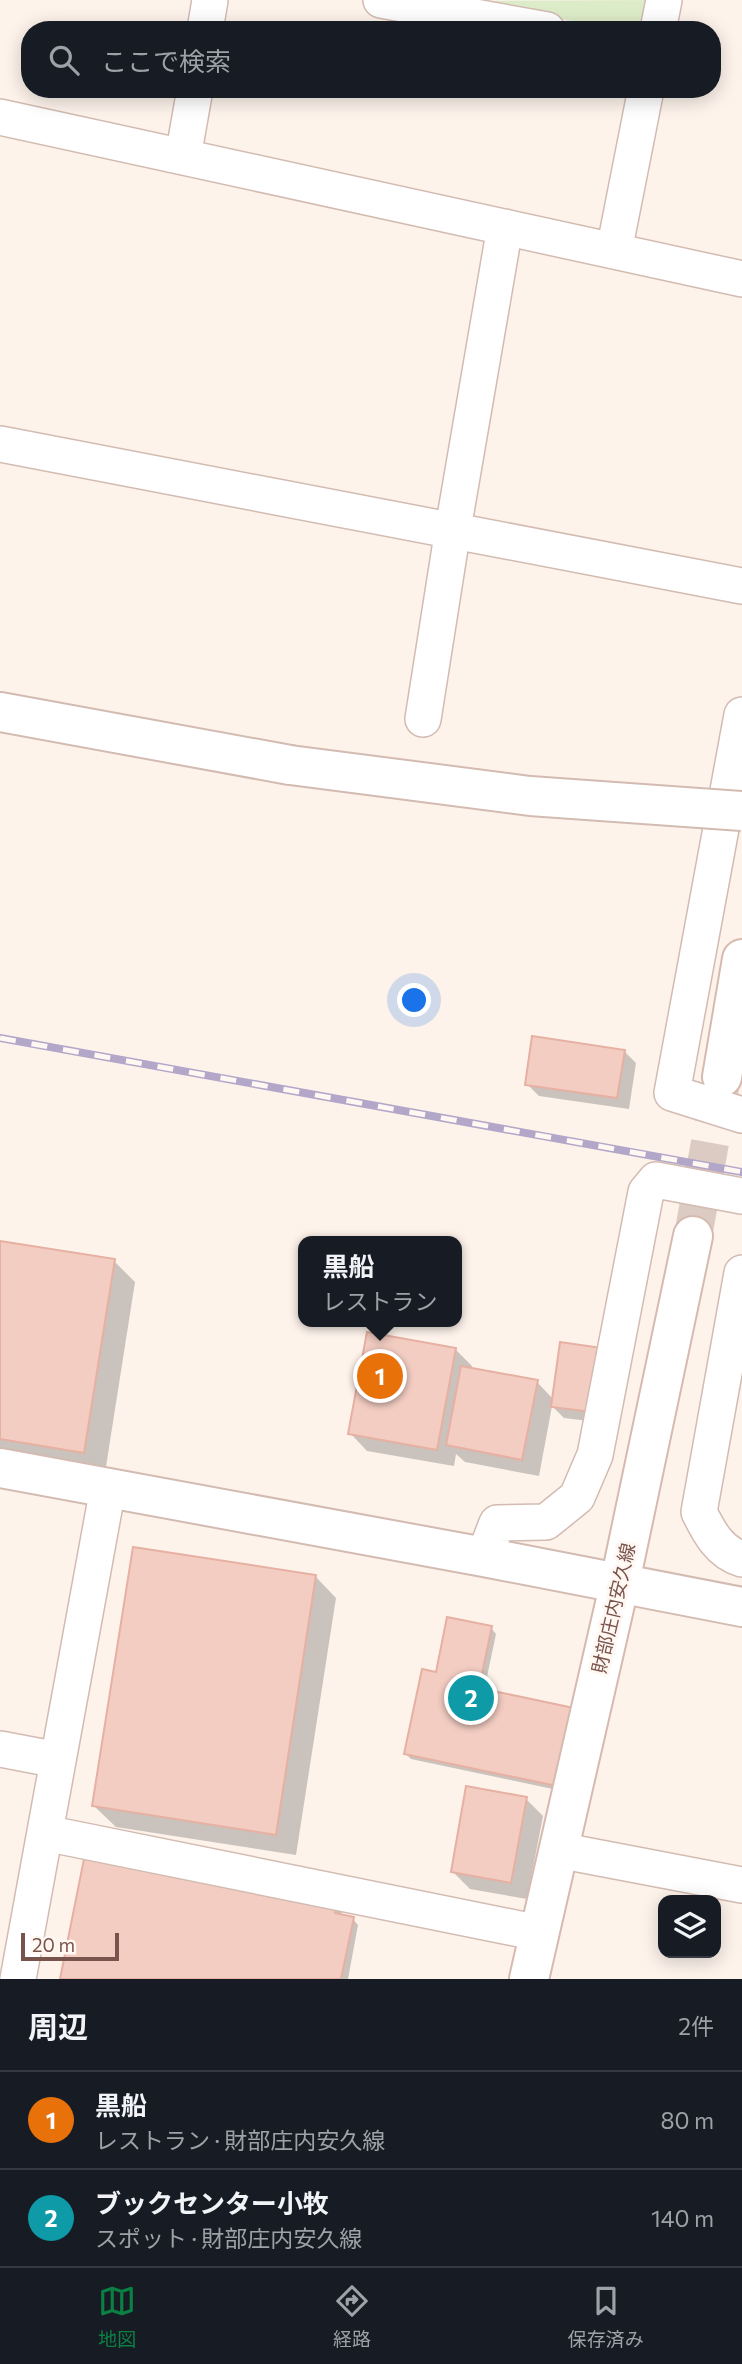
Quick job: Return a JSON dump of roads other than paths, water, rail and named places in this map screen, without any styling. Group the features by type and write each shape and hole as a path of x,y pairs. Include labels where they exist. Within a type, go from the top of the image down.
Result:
{"street":[{"path":"206,21 210,0"},
{"path":"381,0 448,6 510,21"},
{"path":"660,21 664,0"},
{"path":"183,157 193,98"},
{"path":"614,251 644,98"},
{"path":"0,117 742,279"},
{"path":"423,719 505,227"},
{"path":"0,444 742,586"},
{"path":"0,712 290,765 530,796 742,811"},
{"path":"742,715 672,1093 742,1115"},
{"path":"722,1077 742,959"},
{"path":"484,1557 497,1523 546,1522 578,1497 595,1455 646,1192 656,1180 742,1196"},
{"name":"財部庄内安久線","path":"529,1979 620,1583 693,1236"},
{"path":"742,1273 699,1512 712,1538 731,1556 742,1559"},
{"path":"0,1468 742,1607"},
{"path":"18,1979 108,1488"},
{"path":"0,1749 58,1760"},
{"path":"45,1833 539,1933"},
{"path":"558,1850 742,1885"}],"tunnel":[{"path":"693,1236 722,1077"}],"railway":[{"path":"0,1038 742,1172"}],"place":[{"name":"黒船","path":"380,1376"},
{"name":"ブックセンター小牧","path":"471,1698"}]}
